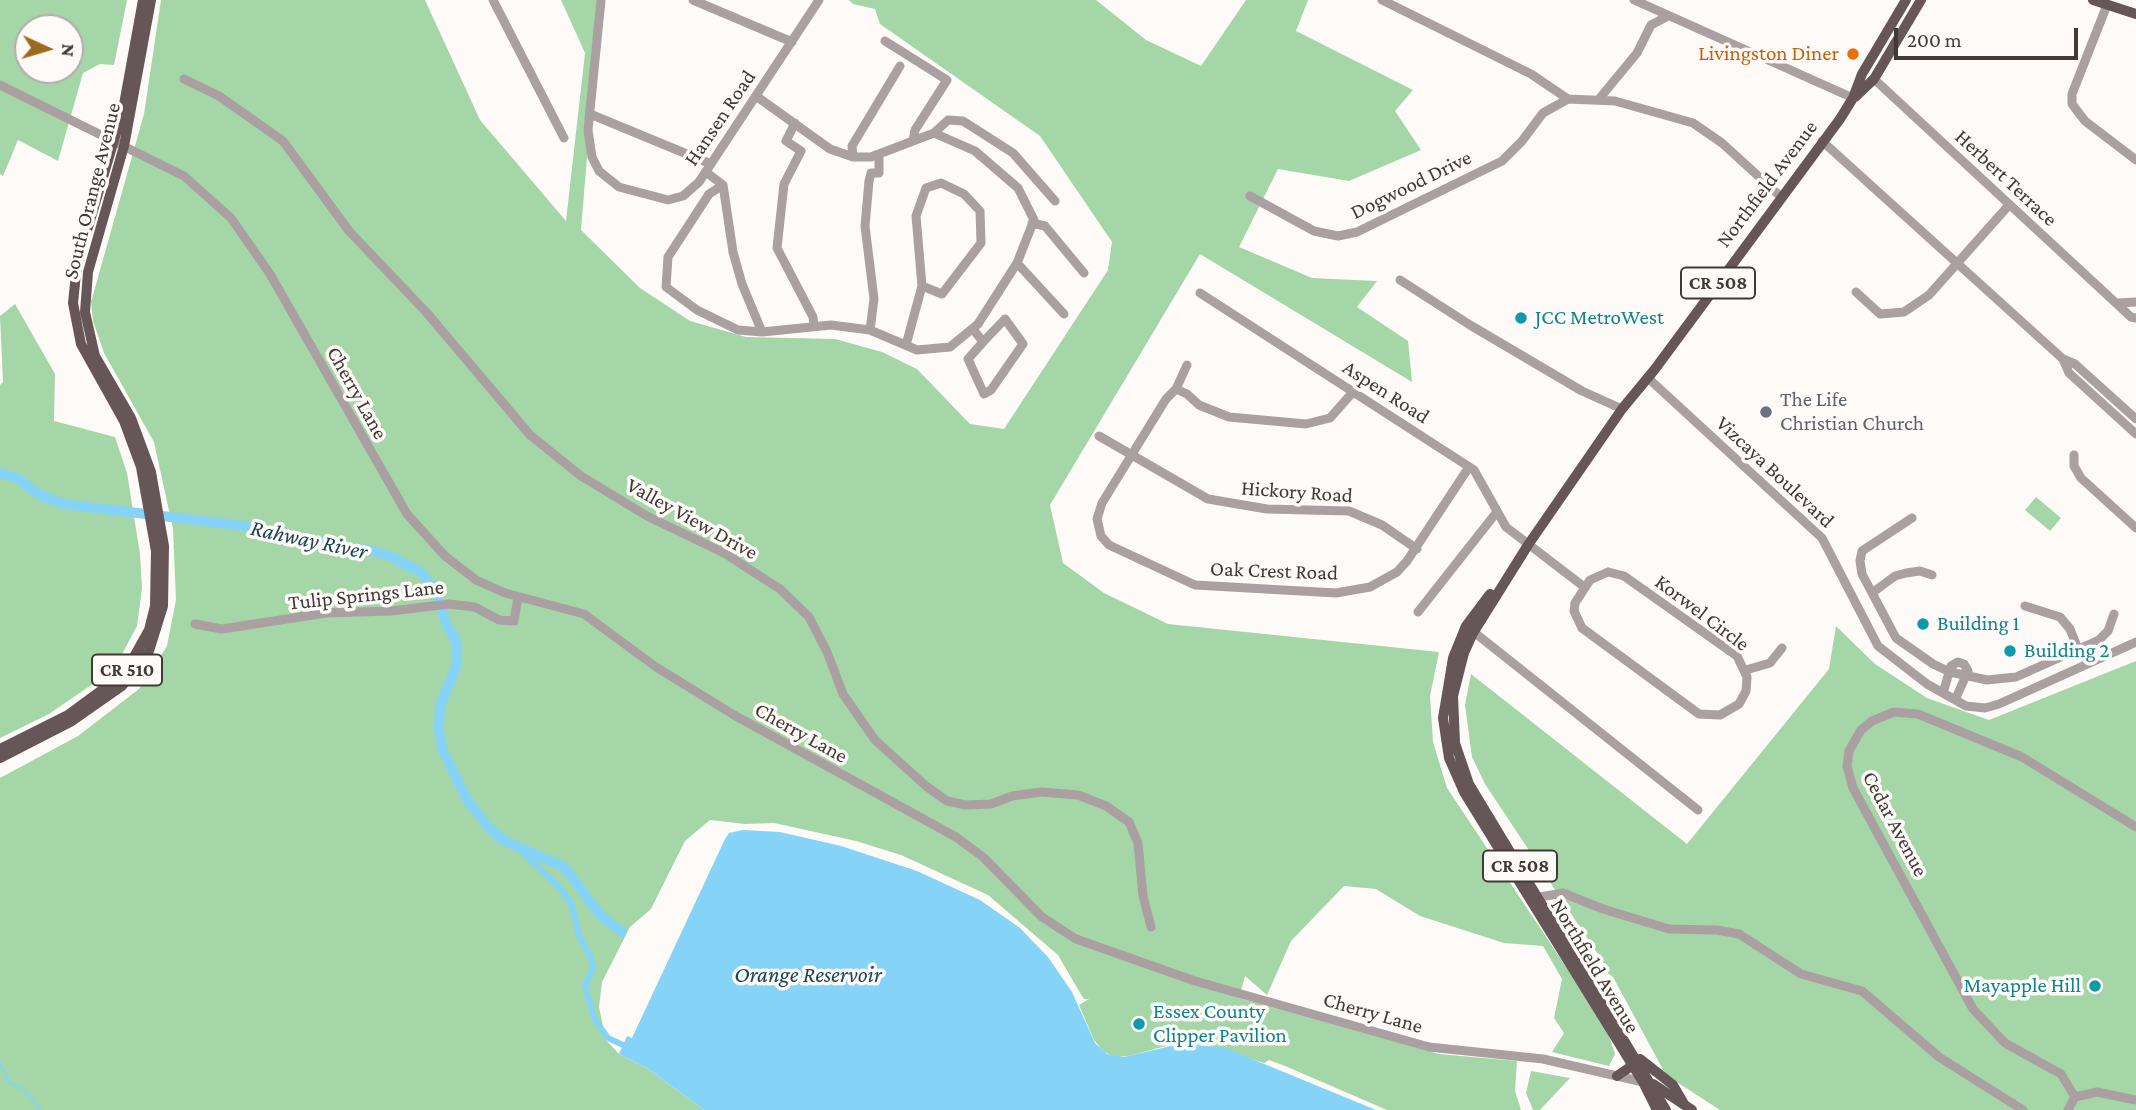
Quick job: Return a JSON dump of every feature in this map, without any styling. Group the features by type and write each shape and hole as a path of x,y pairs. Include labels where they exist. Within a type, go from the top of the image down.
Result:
{"main road":[{"name":"South Orange Avenue","path":"120,143 143,0"},
{"name":"South Orange Avenue","path":"0,758 72,721 117,691 139,667 158,630 163,606 158,526 154,506 131,438 81,344 79,313 151,0"},
{"name":"CR 508","path":"1853,99 1862,74 1887,37 1906,0"},
{"name":"CR 508","path":"1853,99 1874,79 1921,0"},
{"path":"2093,0 2136,14"},
{"path":"1874,79 1870,72 1888,43 1887,37"},
{"name":"Northfield Avenue","path":"1633,1058 1464,792 1449,758 1443,718 1446,691 1469,629 1622,409 1648,378 1853,99"},
{"name":"South Orange Avenue","path":"0,750 68,715 125,673 149,630 155,606 158,526"},
{"name":"Northfield Avenue","path":"1469,629 1453,696 1455,743 1469,784 1540,897 1666,1110"},
{"path":"1617,1076 1630,1068 1633,1058 1673,1085 1688,1107"},
{"path":"1648,1083 1688,1107"},
{"name":"Northfield Avenue","path":"1648,1083 1657,1110"}],"street":[{"path":"493,0 564,138"},
{"name":"Hansen Road","path":"601,0 590,114 589,143 593,162 607,178 625,191 673,199 694,188 709,168 819,0"},
{"path":"693,0 792,42"},
{"path":"1382,0 1531,74 1568,99 1599,99 1652,109 1693,123 1722,143 1780,196"},
{"path":"1634,0 1853,99"},
{"path":"2107,5 2072,94 2072,104 2085,121 2136,160"},
{"path":"1599,99 1637,53 1651,25 1668,16"},
{"path":"885,41 947,80 915,130 914,141"},
{"path":"853,157 852,146 900,66"},
{"name":"Valley View Drive","path":"184,79 219,96 283,141 349,231 427,313 530,435 581,476 647,516 724,553 780,589 809,617 827,652 843,694 875,740 926,786 947,801 966,805 991,804 1012,796 1041,792 1078,795 1106,806 1129,822 1138,843 1143,896 1150,927"},
{"name":"Herbert Terrace","path":"1874,79 2131,317 2136,318"},
{"name":"Cherry Lane","path":"0,85 184,176 231,218 270,274 407,514 456,564 477,580 518,597 584,614 656,667 734,715 956,837 983,857 1042,917 1076,939 1195,981 1429,1048 1543,1059 1648,1083"},
{"path":"756,96 830,149 853,157 879,154 914,141 934,133 948,120 963,121 1013,153 1055,201"},
{"name":"Dogwood Drive","path":"1250,196 1314,231 1348,235 1502,161 1522,141 1543,113 1568,99"},
{"path":"590,114 709,168 723,185 733,251 742,284 762,332"},
{"path":"795,123 786,141 801,151 784,184 777,248 813,317 814,326"},
{"path":"723,185 709,194 668,257 666,287 697,310 738,330 762,332 814,326 870,330 917,350 950,347 973,328 1017,263 1034,220 1018,188 975,151 934,133"},
{"path":"1822,141 2063,359 2075,363 2136,419"},
{"path":"870,330 874,287 865,226 869,181 871,173 879,173 879,154"},
{"path":"906,345 922,286 916,216 926,188 941,183 964,194 980,211 981,243 942,294 922,286"},
{"path":"1856,292 1880,314 1904,312 1929,295 2009,205"},
{"path":"1032,223 1045,226 1084,274"},
{"path":"1017,263 1064,314"},
{"path":"1400,281 1470,326 1583,391 1622,409"},
{"name":"Aspen Road","path":"1200,293 1469,467 1485,485 1496,513 1506,527 1528,545"},
{"path":"2115,302 2136,302"},
{"path":"1005,318 1023,344 991,390 984,394 968,359 983,342 1005,318"},
{"path":"973,328 983,342"},
{"path":"2063,359 2069,373 2136,434"},
{"name":"Oak Crest Road","path":"1187,365 1176,389 1166,399 1099,510 1097,519 1101,536 1109,545 1195,585 1336,593 1370,587 1397,572 1417,549 1469,467"},
{"name":"Vizcaya Boulevard","path":"1648,378 1822,538 1878,646 1892,659 1955,701 1976,708 1999,704 2136,642"},
{"path":"1176,389 1187,394 1199,405 1229,417 1306,424 1330,418 1353,392"},
{"name":"Hickory Road","path":"1098,436 1208,499 1267,509 1349,511 1382,525 1417,549"},
{"path":"2074,455 2074,466 2081,478 2136,528"},
{"path":"1418,612 1496,513"},
{"path":"1912,518 1862,551 1862,574 1896,638 1950,672 1987,680 2016,677 2099,639 2108,631 2114,614"},
{"path":"1528,545 1583,586"},
{"path":"1872,593 1895,576 1920,571 1932,575"},
{"name":"Korwel Circle","path":"1608,572 1624,576 1737,656 1746,670 1746,691 1733,709 1713,716 1699,713 1582,628 1574,611 1583,586 1597,574 1608,572"},
{"name":"Tulip Springs Lane","path":"195,624 222,629 326,613 391,611 450,604 475,607 499,620 514,621 518,597"},
{"path":"2025,606 2060,617 2070,629 2078,649"},
{"path":"1469,629 1698,810"},
{"path":"1746,670 1770,663 1782,648"},
{"path":"1943,694 1950,672"},
{"path":"1955,701 1965,676"},
{"name":"Cedar Avenue","path":"2078,1096 2060,1074 2005,1042 1973,1009 1853,788 1847,766 1849,751 1861,730 1872,720 1894,712 1918,714 2022,757 2071,785 2113,816 2136,827"},
{"path":"1540,897 1563,894 1669,929 1717,930 1739,934 1801,974 1862,991 1939,1057 2023,1110"},
{"path":"2068,1110 2078,1096 2097,1092 2136,1100"}],"green space":[{"path":"0,0 127,0 114,65 100,64 84,72 84,14 14,14 14,84 80,84 58,161 18,140 3,176 0,174"},
{"path":"161,0 425,0 480,120 566,221 585,53 561,0 600,0 581,230 640,288 690,321 746,337 835,339 882,352 917,369 970,424 1004,429 1108,270 1112,242 1040,136 880,24 875,9 853,4 849,0 1096,0 1146,40 1201,66 1246,0 1308,0 1296,31 1413,90 1395,111 1421,150 1349,181 1278,169 1239,247 1312,278 1377,281 1357,307 1408,341 1412,382 1200,254 1050,505 1063,563 1104,593 1168,624 1439,652 1430,696 1433,742 1447,788 1606,1027 1615,1054 1609,1066 1552,1052 1564,1033 1554,1018 1562,979 1543,946 1504,943 1420,916 1376,889 1344,886 1291,941 1267,995 1245,976 1239,998 1439,1054 1517,1061 1515,1091 1521,1110 1387,1110 1269,1060 1264,1063 1208,1045 1173,1044 1115,1057 1104,1052 1094,1040 1079,1005 1089,999 1084,999 1058,955 988,895 901,855 856,841 774,823 745,824 710,820 685,841 651,909 630,927 602,982 599,1007 606,1040 619,1054 647,1068 704,1110 0,1110 0,778 78,736 139,689 167,646 176,600 173,529 154,442 104,353 93,321 91,302 144,114"},
{"path":"15,304 55,374 54,421 115,437 127,473 140,554 142,588 137,626 120,658 97,681 49,714 0,738 0,385 3,382 0,316"},
{"path":"2036,497 2061,518 2050,531 2025,510"},
{"path":"1836,626 1875,664 1927,698 1989,720 2136,661 2136,1110 1720,1110 1666,1075 1613,977 1606,972 1605,965 1485,784 1472,757 1465,705 1471,674 1687,844 1829,669"},
{"path":"1531,1071 1570,1078 1540,1110 1533,1110 1526,1093"}],"water":[{"name":"Orange Reservoir","path":"743,830 780,832 841,846 917,871 980,900 1020,928 1048,957 1072,992 1095,1043 1107,1054 1124,1057 1179,1044 1223,1047 1376,1110 704,1110 647,1068 619,1054 627,1036 632,1038 725,839 729,833"}],"waterway":[{"name":"Rahway River","path":"0,473 17,478 38,494 63,504 245,526 335,546 369,550 387,555 421,572 435,590 447,625 457,643 457,664 440,706 439,730 442,749 466,798 488,827 503,840 564,867 601,916 622,932"},
{"path":"519,849 561,889 572,905 579,936 591,957 593,969 585,986 595,1020 608,1038 623,1045"},
{"path":"0,1063 9,1082 24,1090 41,1110"}],"place":[{"name":"Livingston Diner","path":"1853,54"},
{"name":"JCC MetroWest","path":"1521,318"},
{"name":"The Life Christian Church","path":"1766,412"},
{"name":"Building 1","path":"1923,624"},
{"name":"Building 2","path":"2010,651"},
{"name":"Mayapple Hill","path":"2095,986"},
{"name":"Essex County Clipper Pavilion","path":"1139,1024"}]}
